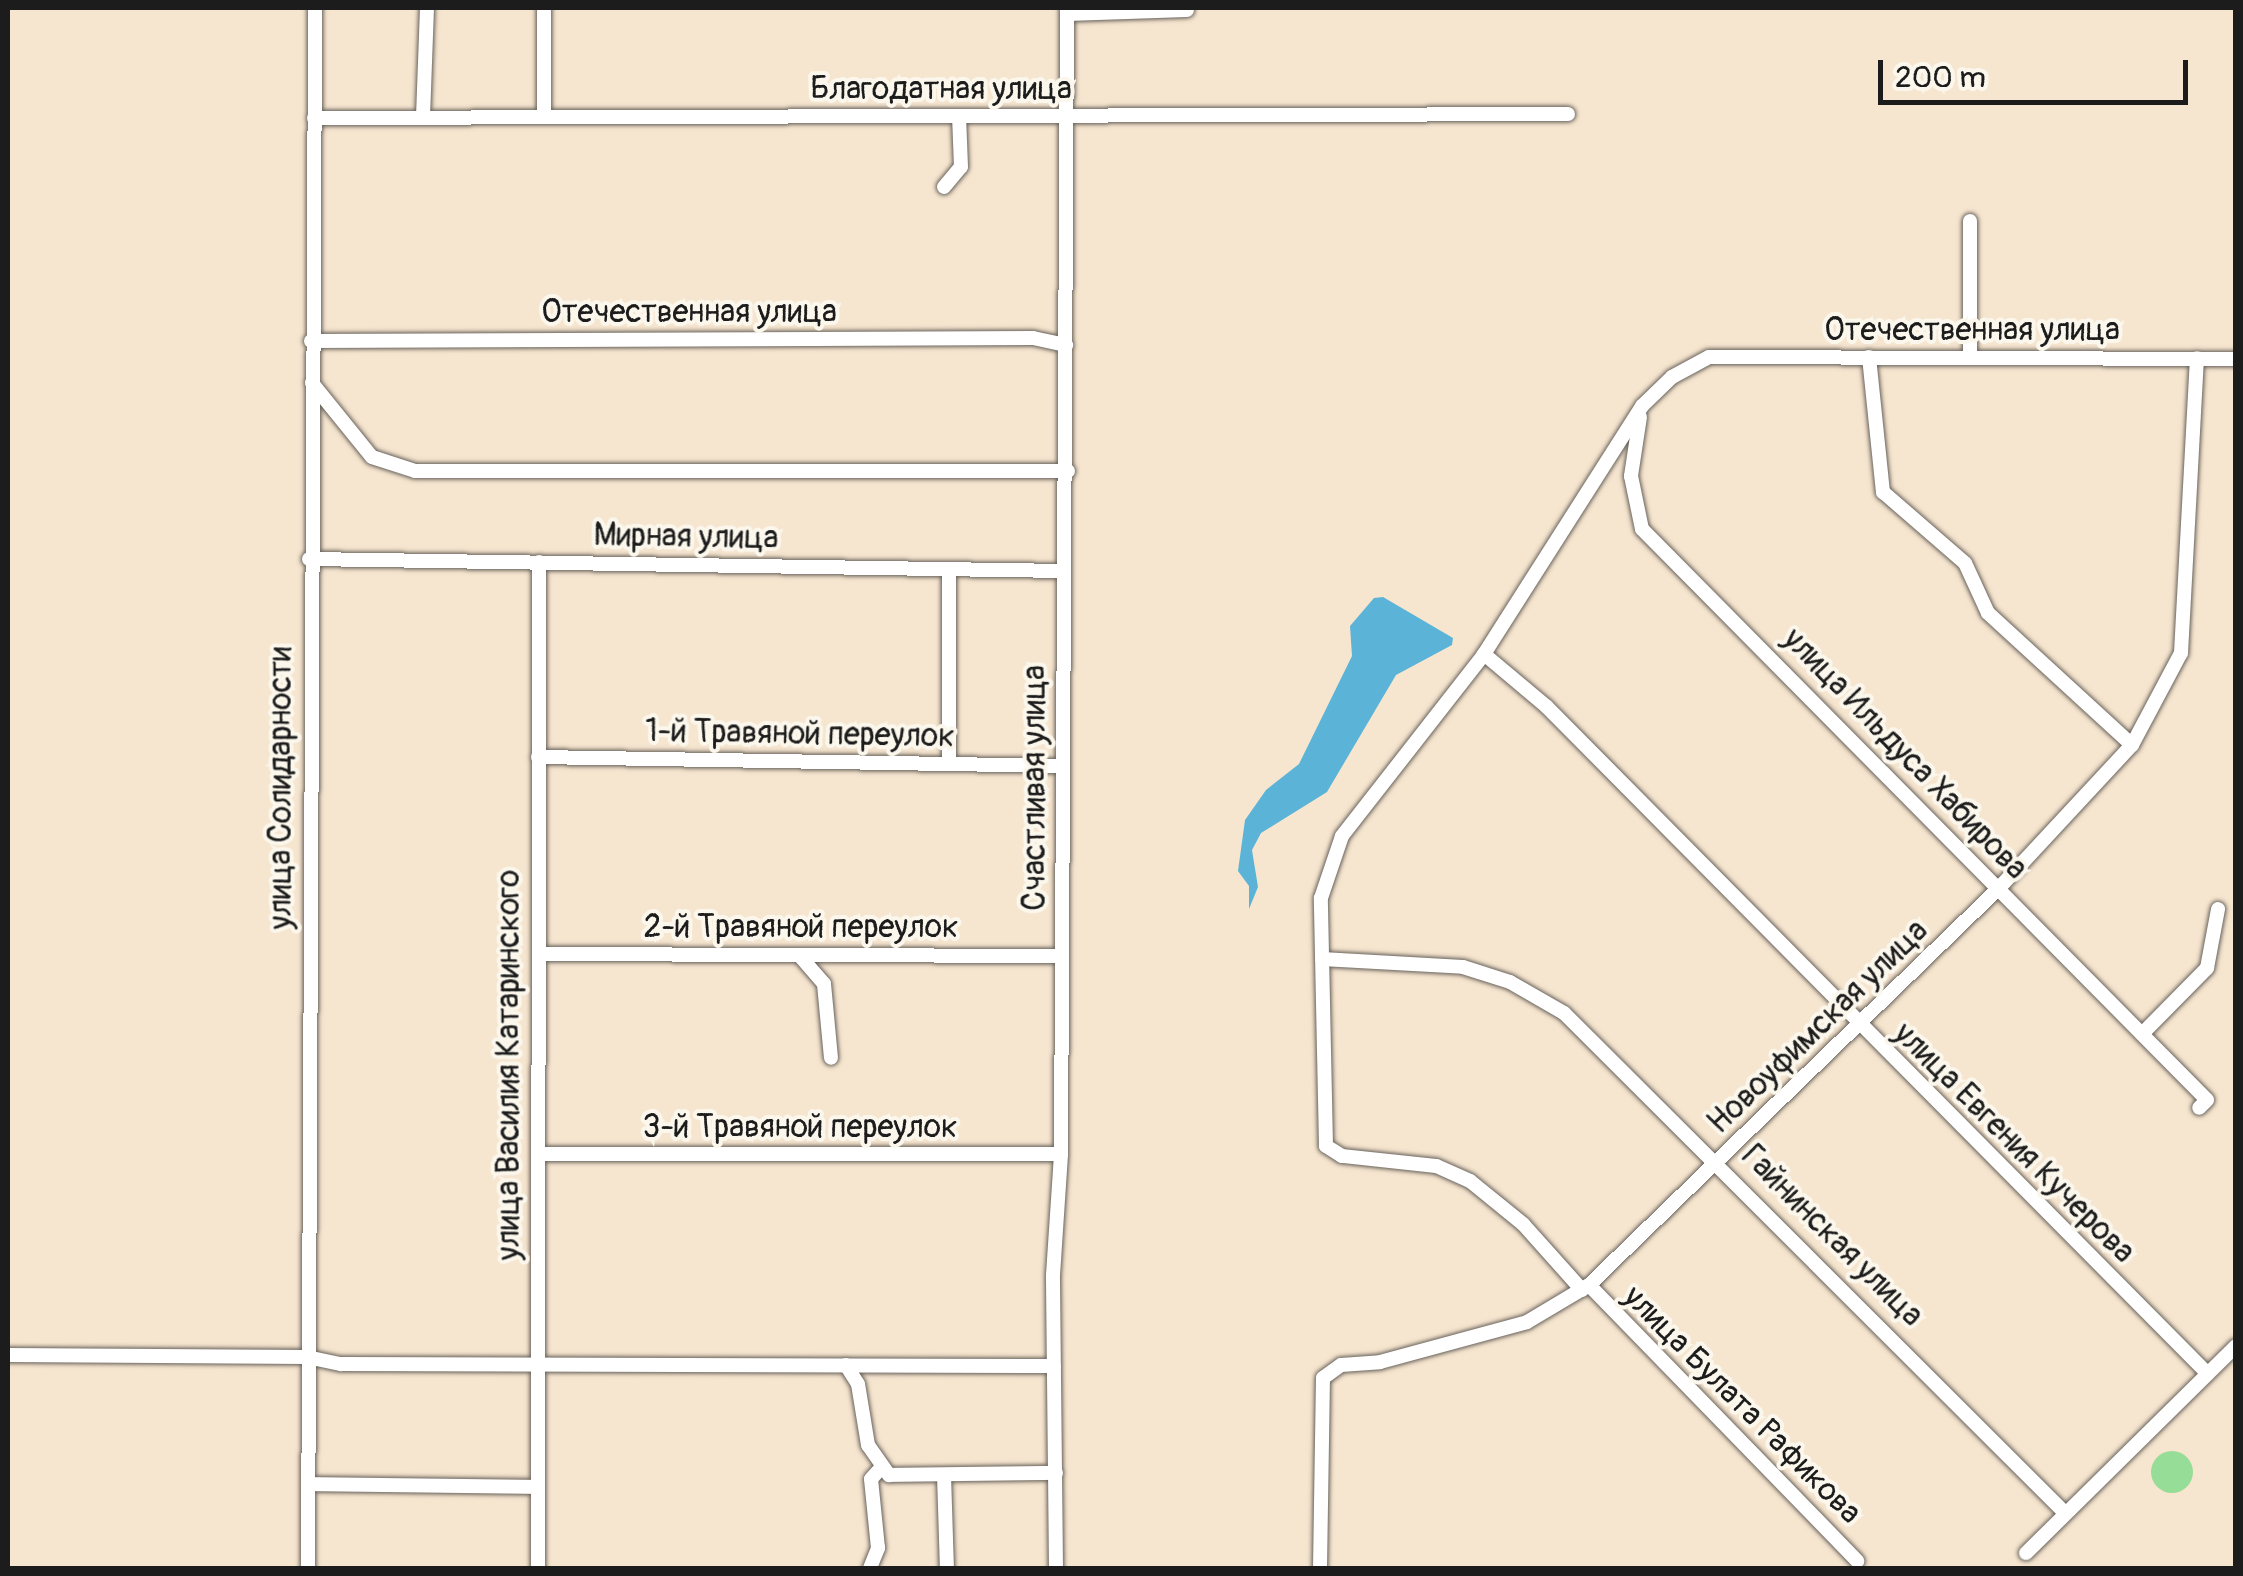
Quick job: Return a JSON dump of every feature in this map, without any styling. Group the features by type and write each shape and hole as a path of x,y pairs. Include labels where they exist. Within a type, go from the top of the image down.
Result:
{"street":[{"name":"улица Солидарности","path":"308,1568 309,558 315,8"},
{"path":"423,117 427,8"},
{"path":"544,8 544,117"},
{"path":"1067,11 1187,10"},
{"name":"Счастливая улица","path":"1056,1568 1054,1366 1061,1154 1063,570 1068,471 1064,116 1067,11"},
{"name":"Благодатная улица","path":"314,118 1568,114"},
{"path":"944,187 961,167 959,116"},
{"path":"1970,220 1970,358"},
{"name":"Отечественная улица","path":"312,342 1032,338 1066,345"},
{"name":"Отечественная улица","path":"1642,406 1672,376 1708,357 2236,359"},
{"path":"1869,358 1883,492 1965,563 1988,613 2132,744"},
{"name":"Новоуфимская улица","path":"1320,1568 1323,1378 1342,1365 1380,1362 1528,1322 1586,1288 1860,1026 1998,888 2132,744 2181,652 2197,358"},
{"path":"312,384 372,457 415,472 1068,471"},
{"path":"1322,959 1321,898 1336,848 1484,654 1642,406"},
{"name":"улица Ильдуса Хабирова","path":"1642,406 1631,476 1642,528 2207,1100 2199,1108"},
{"name":"Мирная улица","path":"309,558 1063,570"},
{"name":"улица Василия Катаринского","path":"538,1568 535,1363 540,562"},
{"path":"949,569 949,764"},
{"name":"улица Евгения Кучерова","path":"1484,654 1546,706 2208,1374"},
{"name":"1-й Травяной переулок","path":"538,757 1062,766"},
{"path":"2142,1034 2207,968 2218,909"},
{"name":"2-й Травяной переулок","path":"540,954 1062,956"},
{"path":"799,955 824,984 831,1058"},
{"name":"Гайнинская улица","path":"1322,959 1463,968 1510,982 1599,1042 2065,1513"},
{"name":"улица Булата Рафикова","path":"1322,959 1326,1146 1342,1156 1436,1166 1470,1181 1523,1224 1858,1561"},
{"name":"3-й Травяной переулок","path":"538,1154 1061,1154"},
{"path":"2026,1554 2236,1346"},
{"path":"8,1355 307,1356 341,1364 1054,1366"},
{"path":"846,1365 858,1384 868,1445 889,1475 1056,1474"},
{"path":"870,1568 878,1548 871,1479 882,1468"},
{"path":"944,1475 946,1568"},
{"path":"308,1484 538,1486"}],"green space":[{"path":"2172,1451 2186,1458 2193,1472 2186,1486 2172,1493 2158,1486 2151,1472 2158,1458"}],"water":[{"path":"1383,597 1453,638 1452,645 1396,675 1327,792 1261,833 1252,850 1258,887 1249,909 1249,886 1238,871 1245,820 1266,790 1299,764 1352,656 1350,626 1374,598"}]}
